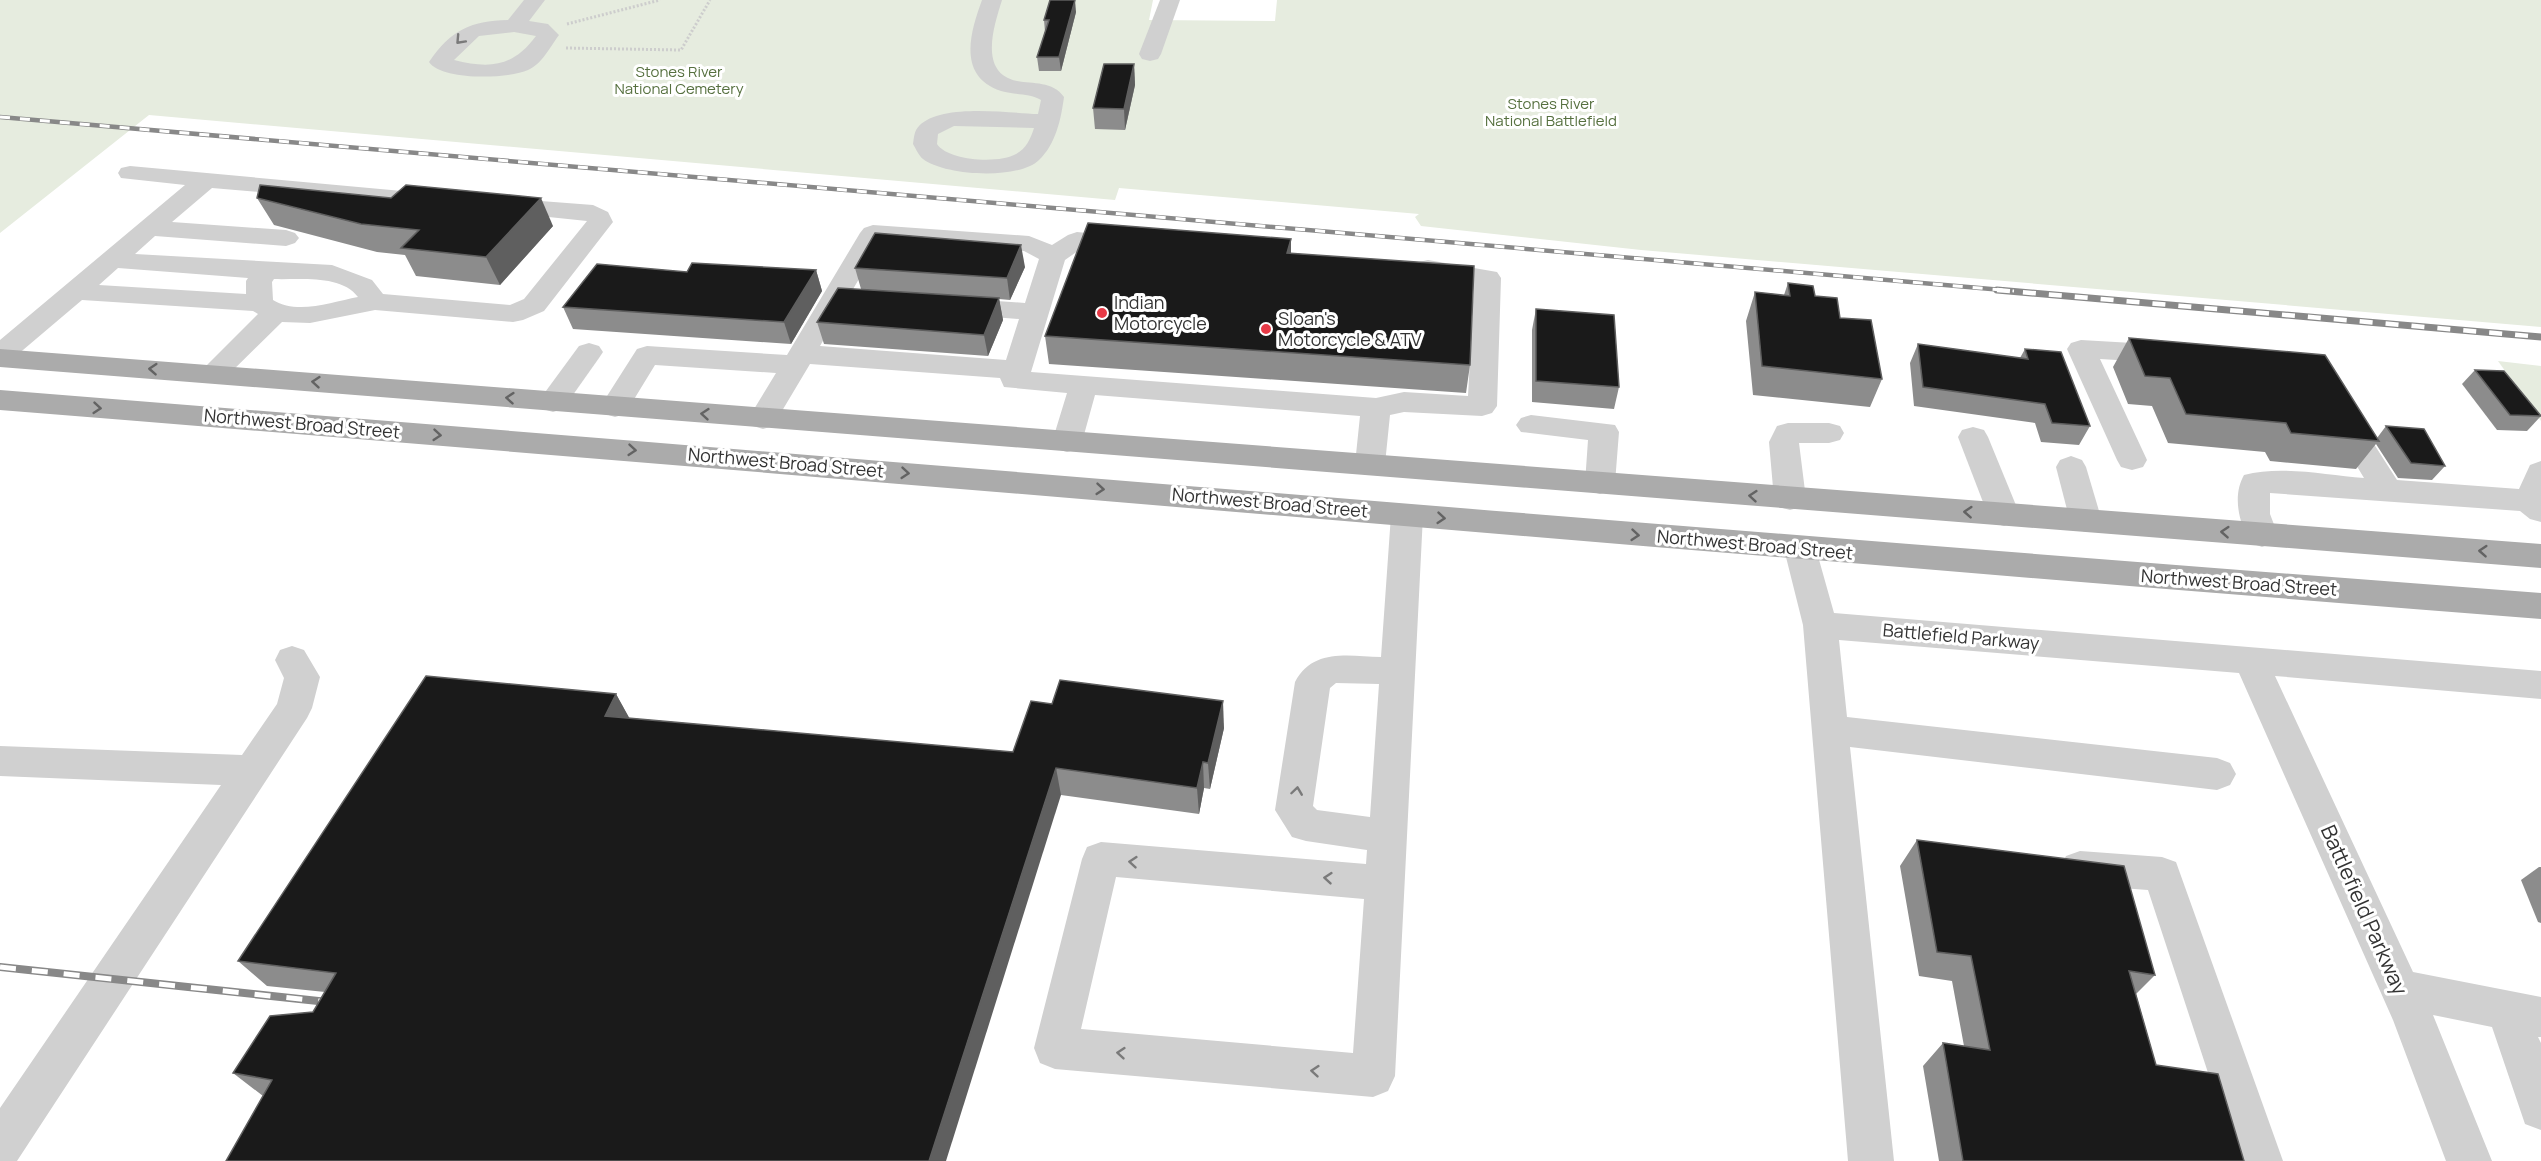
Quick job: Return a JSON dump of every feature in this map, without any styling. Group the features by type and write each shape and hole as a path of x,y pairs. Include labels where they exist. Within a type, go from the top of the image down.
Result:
{"main road":[{"path":"0,356 763,419 2541,556"},
{"path":"170,414 212,374"},
{"name":"Northwest Broad Street","path":"0,400 742,459 1800,549 2541,606"},
{"path":"742,459 763,419"},
{"path":"1407,515 1409,468"},
{"path":"1790,499 1800,549"}],"street":[{"path":"514,26 535,0"},
{"path":"992,0 981,32 981,61 988,75 1008,86 1040,88 1053,97 1047,120"},
{"path":"1150,54 1170,0"},
{"path":"514,26 540,29 540,40 527,62 507,70 451,68 440,62 465,33 486,27 514,26"},
{"path":"74,291 268,308 310,315 375,302 513,314 534,305 600,222 593,213 130,173"},
{"path":"0,356 206,180"},
{"path":"149,228 286,238"},
{"path":"763,419 798,360 847,298 873,233 1029,244 1053,256"},
{"path":"1150,245 1077,240 1053,256 1014,380 1376,408 1404,402 1482,406 1488,278 1408,266"},
{"path":"111,260 267,272 332,273 363,286 375,302"},
{"path":"267,272 259,281 268,308"},
{"path":"929,304 1034,312"},
{"path":"212,374 268,308"},
{"path":"2132,460 2081,349 2192,356"},
{"path":"553,402 589,352"},
{"path":"615,407 647,355 1017,370"},
{"path":"1067,442 1084,385"},
{"path":"2328,394 2387,490"},
{"path":"1370,465 1376,408"},
{"path":"1531,425 1604,432 1600,483"},
{"path":"1790,499 1784,442 1788,433 1829,433"},
{"path":"1973,437 2004,515"},
{"path":"2071,467 2086,521"},
{"path":"2262,535 2254,514 2254,483 2280,482 2387,490 2534,506 2541,472"},
{"path":"1386,883 1101,859 1055,1048 1373,1076 1386,883 1389,836 1407,515"},
{"path":"1800,549 1820,625 1871,1161"},
{"name":"Battlefield Parkway","path":"1820,625 2541,685"},
{"path":"0,1148 294,708 302,677 292,660"},
{"name":"Battlefield Parkway","path":"2251,662 2400,989 2469,1161"},
{"path":"1389,836 1306,825 1294,810 1313,682 1328,669 1398,671"},
{"path":"1830,730 2217,774"},
{"path":"0,761 251,771"},
{"path":"2052,866 2162,874 2260,1161"},
{"path":"2400,989 2523,1013 2526,1059 2541,1108"}],"path":[{"path":"540,40 660,0"},
{"path":"540,40 681,50 710,0"}],"green space":[{"path":"0,0 1153,0 1149,20 1275,21 1277,0 2541,0 2541,327 1641,250 1421,226 1415,217 1419,214 1119,188 1115,200 149,115 0,233"},
{"path":"2498,361 2541,366 2541,421"}],"building":[{"path":"1050,0 1075,0 1059,57 1037,57 1049,20 1044,20"},
{"path":"1104,64 1134,64 1124,109 1093,108"},
{"path":"260,185 391,198 406,185 541,198 486,257 401,248 419,230 361,224 257,198"},
{"name":"Sloan's Motorcycle & ATV","path":"1088,223 1291,239 1287,253 1474,266 1470,365 1045,336"},
{"path":"875,233 1021,245 1007,278 855,268"},
{"path":"692,263 816,270 784,322 563,307 597,264 687,272"},
{"path":"1788,283 1813,286 1815,296 1837,298 1840,318 1871,320 1882,379 1762,366 1755,292 1790,296"},
{"path":"838,288 999,298 984,335 817,322"},
{"path":"1536,309 1614,315 1619,387 1536,381"},
{"path":"2129,338 2325,355 2379,441 2291,433 2286,423 2186,414 2170,378 2145,376"},
{"path":"1918,344 2028,359 2025,349 2061,352 2090,426 2052,423 2045,404 1923,387"},
{"path":"2475,370 2504,371 2541,416 2510,415"},
{"path":"2386,426 2424,429 2445,466 2411,463"},
{"path":"426,676 616,694 605,716 1013,752 1031,701 1052,704 1060,680 1223,701 1208,763 1203,762 1197,788 1056,768 929,1161 226,1161 272,1080 233,1073 270,1016 313,1012 336,973 238,961"},
{"path":"1917,840 2124,866 2155,975 2129,971 2156,1065 2218,1074 2244,1161 1963,1161 1943,1043 1990,1050 1971,956 1937,952"}],"railway":[{"path":"0,117 2014,291"},
{"path":"1997,290 2541,337"},
{"path":"0,967 337,1003"}],"place":[{"name":"Indian Motorcycle","path":"1102,313"},
{"name":"Sloan's Motorcycle & ATV","path":"1266,329"}],"park label":[{"name":"Stones River National Cemetery","path":"679,80"},
{"name":"Stones River National Battlefield","path":"1551,112"}]}
